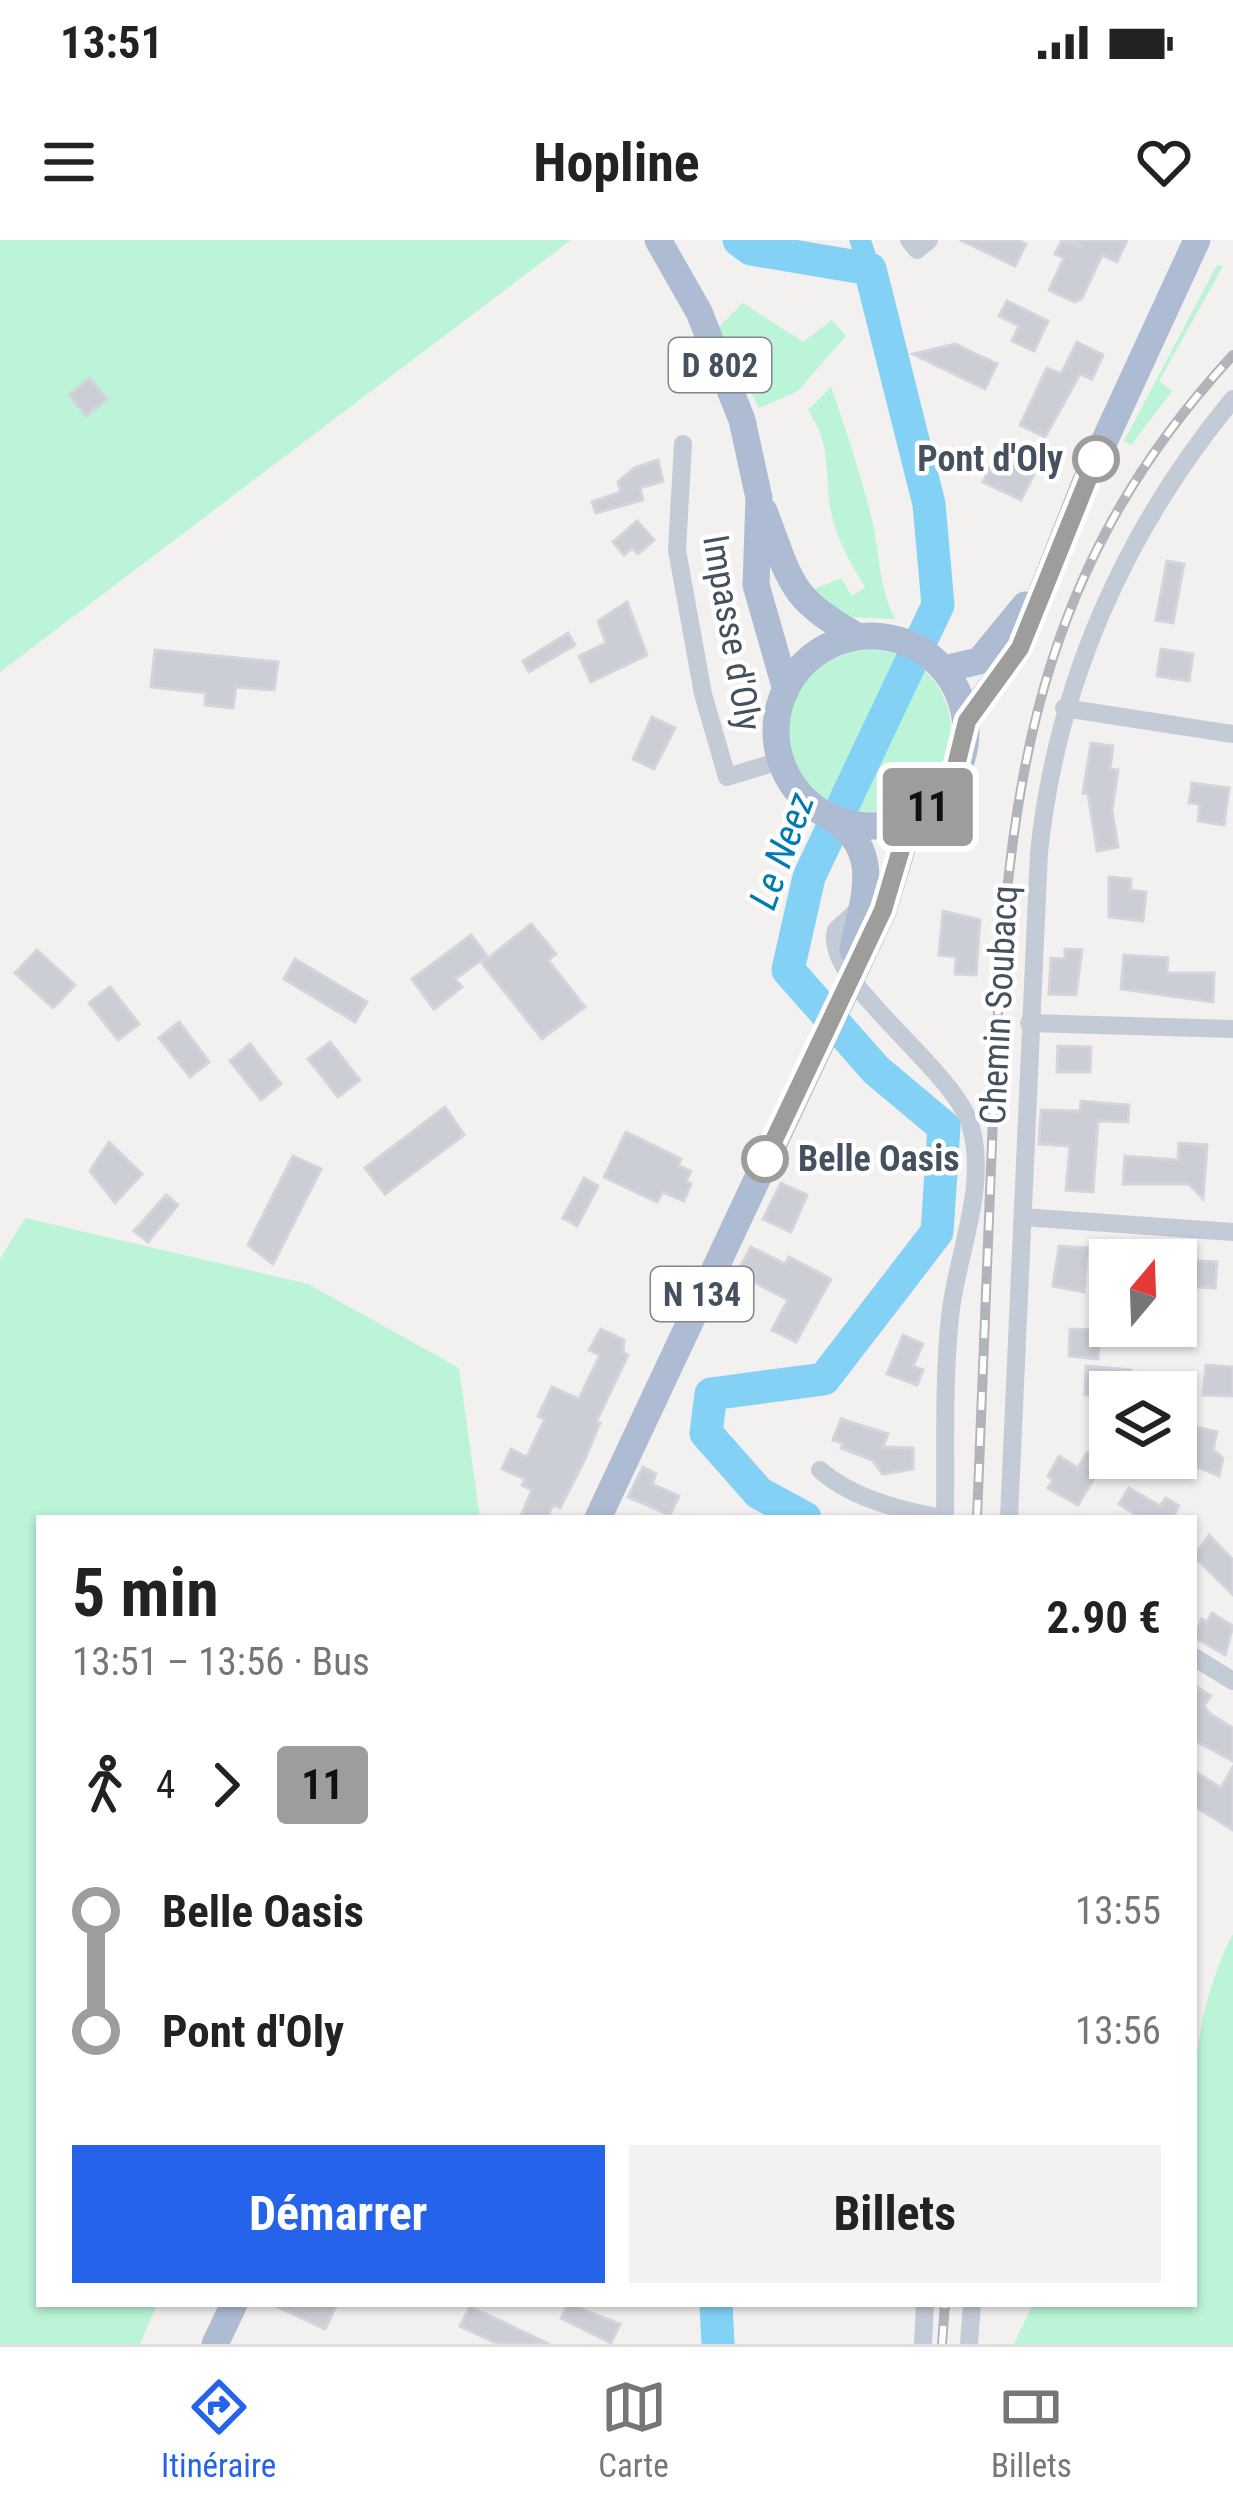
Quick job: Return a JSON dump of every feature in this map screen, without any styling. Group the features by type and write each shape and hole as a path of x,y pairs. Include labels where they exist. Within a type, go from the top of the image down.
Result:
{"main road":[{"name":"D 802","path":"658,240 699,312 742,420 759,498 789,576 809,610 871,636"},
{"path":"967,721 959,693 928,653 871,636 813,655 786,690 778,716 780,761 798,790 830,815 863,826 902,822 928,807 954,774 967,721 1020,648 1040,589 1198,240"},
{"name":"D 802","path":"759,498 756,585 786,690"},
{"path":"944,669 979,661 1040,589"},
{"name":"N 134","path":"830,815 860,838 867,865 844,987"},
{"name":"N 134","path":"599,1515 883,910 902,822"},
{"path":"215,2344 233,2307"}],"street":[{"path":"909,240 916,250 929,240"},
{"name":"Chemin Soubacq","path":"1009,1515 1029,1022 1043,810 1064,708 1094,625 1180,468 1233,399"},
{"name":"Impasse d'Oly","path":"683,444 677,550 703,694 727,777 780,761"},
{"path":"1064,708 1233,734"},
{"path":"844,987 944,1078 971,1126 974,1169 969,1219 950,1316 943,1515"},
{"path":"1029,1022 1233,1029"},
{"path":"1022,1217 1233,1232"},
{"path":"820,1469 833,1482 923,1515"},
{"path":"1197,1660 1233,1681"},
{"path":"923,2344 925,2307"},
{"path":"969,2344 972,2307"}],"green space":[{"path":"0,240 571,240 0,672"},
{"path":"1217,265 1223,266 1159,381 1172,391 1131,445 1124,441"},
{"path":"743,303 803,342 832,320 846,336 798,391 759,408 719,327"},
{"path":"831,387 867,500 882,581 895,619 845,617 812,590 841,578 852,596 865,587 834,524 823,443 808,410"},
{"path":"870,650 901,656 927,674 945,700 951,731 945,762 927,788 901,806 870,812 839,806 813,788 795,762 789,731 795,700 813,674 839,656"},
{"path":"25,1218 308,1284 459,1368 480,1515 36,1515 36,2307 156,2307 140,2344 0,2344 0,1259"},
{"path":"1233,1934 1233,2344 1014,2344 1032,2307 1197,2307 1197,2055 1215,1977"}],"building":[{"path":"960,240 1017,240 1026,244 1015,266"},
{"path":"1062,240 1083,247 1070,240 1127,240 1117,262 1102,255 1082,298 1075,302 1049,290 1064,258 1055,254"},
{"path":"1007,301 1048,321 1034,351 1012,341 1019,326 999,316"},
{"path":"1077,342 1103,355 1092,379 1080,374 1045,437 1020,425 1047,368 1061,374"},
{"path":"955,344 997,364 985,389 913,354"},
{"path":"90,378 107,399 86,416 69,395"},
{"path":"1009,457 1036,470 1021,500 983,482 993,461 1005,467"},
{"path":"658,460 663,481 640,488 643,500 596,513 592,502 621,492 618,482 634,468"},
{"path":"637,521 654,540 638,554 632,548 624,555 613,542"},
{"path":"1167,561 1184,564 1173,623 1156,620"},
{"path":"627,602 647,655 591,682 579,656 606,643 598,621"},
{"path":"568,633 575,645 529,672 523,661"},
{"path":"1161,649 1193,654 1189,681 1157,676"},
{"path":"155,650 278,662 274,690 236,687 233,708 205,705 206,693 151,687"},
{"path":"652,717 675,728 654,769 633,759"},
{"path":"1091,743 1113,746 1110,769 1118,770 1112,811 1118,847 1097,851 1088,794 1083,793"},
{"path":"1192,783 1229,788 1224,825 1198,821 1200,804 1189,803"},
{"path":"1109,877 1131,879 1130,890 1146,892 1143,921 1109,917"},
{"path":"943,911 980,920 976,975 955,974 956,957 939,955"},
{"path":"531,924 556,954 548,960 585,1007 542,1039 482,963"},
{"path":"471,935 487,956 455,979 462,987 434,1009 412,979"},
{"path":"1065,949 1082,950 1076,995 1049,994 1051,958 1065,959"},
{"path":"37,950 75,985 53,1008 15,973"},
{"path":"1124,955 1168,958 1167,973 1214,973 1213,1002 1121,989"},
{"path":"295,959 367,1002 355,1022 284,979"},
{"path":"110,987 139,1024 118,1040 89,1003"},
{"path":"179,1022 209,1062 190,1077 159,1038"},
{"path":"330,1042 360,1080 338,1097 308,1059"},
{"path":"250,1044 281,1084 261,1100 230,1061"},
{"path":"1058,1046 1091,1047 1090,1072 1057,1072"},
{"path":"1081,1101 1129,1105 1128,1122 1098,1121 1093,1192 1066,1190 1070,1146 1039,1144 1041,1110 1080,1111"},
{"path":"445,1107 464,1135 385,1194 365,1168"},
{"path":"626,1132 681,1159 678,1166 691,1171 684,1201 663,1192 657,1202 604,1177"},
{"path":"109,1142 142,1174 115,1203 90,1171"},
{"path":"1179,1143 1207,1145 1203,1199 1189,1184 1123,1184 1125,1156 1178,1160"},
{"path":"293,1156 321,1169 273,1264 248,1245"},
{"path":"584,1178 598,1186 577,1226 563,1218"},
{"path":"781,1183 807,1195 791,1232 763,1219"},
{"path":"166,1195 178,1205 148,1242 134,1231"},
{"path":"1059,1246 1087,1248 1084,1292 1053,1286"},
{"path":"751,1247 785,1264 789,1257 831,1279 796,1342 772,1330 788,1300 737,1273"},
{"path":"1197,1261 1217,1262 1215,1288 1197,1287"},
{"path":"601,1329 624,1340 623,1352 628,1355 560,1508 553,1505 548,1515 521,1515 532,1490 522,1485 525,1479 502,1469 511,1449 527,1457 545,1419 538,1416 552,1387 579,1399 600,1355 589,1350"},
{"path":"1070,1329 1089,1330 1089,1347 1099,1347 1098,1359 1069,1356"},
{"path":"903,1335 923,1344 913,1366 923,1370 917,1385 887,1374"},
{"path":"1206,1365 1233,1367 1233,1396 1203,1395"},
{"path":"1086,1366 1131,1370 1089,1371 1089,1395 1085,1395"},
{"path":"841,1419 888,1434 883,1447 913,1448 913,1469 883,1474 872,1460 841,1448 844,1444 833,1440"},
{"path":"1197,1427 1217,1432 1213,1450 1223,1458 1219,1476 1197,1467"},
{"path":"1089,1454 1089,1479 1094,1479 1078,1505 1048,1488 1053,1480 1048,1476 1059,1456 1078,1468"},
{"path":"643,1467 656,1474 652,1484 679,1496 670,1515 628,1497"},
{"path":"1129,1488 1160,1506 1166,1498 1179,1506 1174,1515 1136,1515 1119,1504"},
{"path":"1209,1535 1233,1560 1233,1595 1197,1559"},
{"path":"1212,1613 1233,1626 1225,1655 1197,1639 1202,1619 1207,1622"},
{"path":"1197,1687 1211,1696 1204,1706 1210,1714 1233,1728 1233,1761 1197,1742"},
{"path":"1233,1767 1233,1830 1197,1808 1197,1773 1221,1788"},
{"path":"277,2307 336,2307 325,2329"},
{"path":"470,2307 549,2344 498,2344 460,2326"},
{"path":"566,2307 576,2307 620,2324 611,2343 561,2318"}],"waterway":[{"name":"Le Neez","path":"739,240 751,249 870,269 929,504 938,605 809,877 788,970 876,1070 944,1127 937,1232 824,1379 711,1394 706,1433 759,1493 799,1515"},
{"path":"860,240 870,269"},
{"name":"Le Neez","path":"716,2307 718,2344"}],"railway":[{"path":"977,1515 998,1008 1018,806 1038,711 1067,619 1107,529 1162,442 1233,355"},
{"path":"942,2344 945,2307"}],"bus line":[{"name":"11","path":"765,1159 883,910 910,819 928,807 954,774 967,721 1020,648 1096,459"}],"place":[{"name":"Pont d'Oly","path":"1096,459"},
{"name":"Belle Oasis","path":"765,1159"}]}
